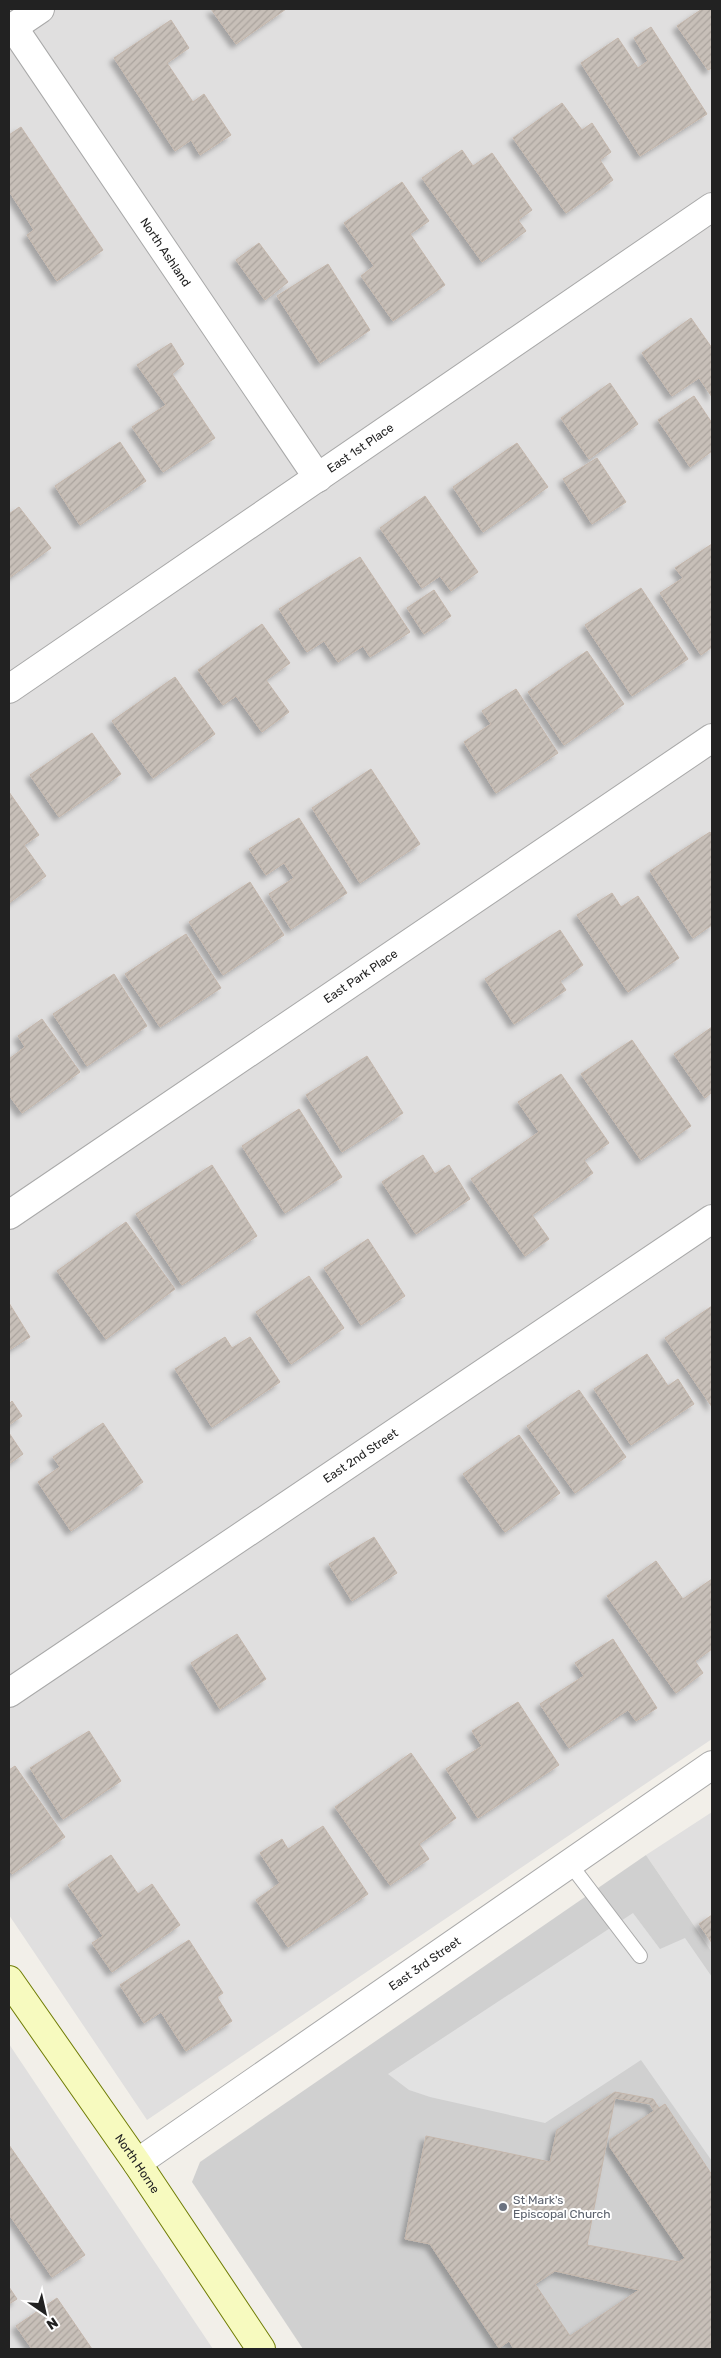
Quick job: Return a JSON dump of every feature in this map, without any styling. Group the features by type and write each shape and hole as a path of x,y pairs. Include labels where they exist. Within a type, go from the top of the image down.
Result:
{"street":[{"path":"11,29 40,9"},
{"name":"North Ashland","path":"11,29 318,478"},
{"name":"East 1st Place","path":"9,689 712,207"},
{"name":"East Park Place","path":"9,1215 712,738"},
{"name":"East 2nd Street","path":"9,1694 712,1219"},
{"name":"East 3rd Street","path":"137,2163 712,1765"},
{"name":"North Horne","path":"9,1980 137,2163 260,2349"}],"lane":[{"path":"570,1864 640,1956"}],"shaded area":[{"path":"9,9 712,9 712,1739 147,2120 9,1915"},
{"path":"712,1812 712,1952 646,1855"},
{"path":"646,1855 712,1952 712,2349 303,2349 192,2182 200,2162"},
{"path":"633,1913 660,1949 685,1938 712,1977 712,2161 641,2060 545,2123 430,2097 409,2090 388,2074"},
{"path":"9,2044 213,2349 9,2349"}],"building":[{"path":"211,9 286,9 236,44"},
{"path":"702,9 712,9 712,68 708,70 677,26"},
{"path":"171,20 189,48 167,63 193,102 204,94 231,135 200,155 191,140 175,151 114,58"},
{"path":"651,27 707,114 640,156 581,63 618,38 638,68 648,61 634,38"},
{"path":"562,103 582,130 592,123 611,152 600,160 613,180 566,213 513,138"},
{"path":"21,127 103,250 57,281 27,235 34,230 9,191 9,135"},
{"path":"462,150 473,166 492,153 532,210 518,220 526,231 482,262 422,178"},
{"path":"402,182 429,221 410,234 445,285 393,321 361,276 374,266 344,223"},
{"path":"259,243 288,282 265,300 236,260"},
{"path":"328,264 370,330 320,363 277,296"},
{"path":"691,318 712,348 712,397 699,378 672,396 642,353"},
{"path":"171,343 184,364 172,374 215,438 163,472 132,427 166,405 137,365"},
{"path":"610,383 638,424 589,459 561,418"},
{"path":"694,396 712,423 712,451 690,467 658,420"},
{"path":"120,442 146,481 80,525 55,486"},
{"path":"517,443 548,487 483,532 453,487"},
{"path":"597,458 626,502 592,524 563,479"},
{"path":"425,496 478,572 451,591 440,576 422,588 380,528"},
{"path":"19,507 51,548 9,578 9,514"},
{"path":"712,544 712,647 701,655 660,593 683,578 675,568"},
{"path":"360,557 410,632 370,657 363,646 338,662 324,641 307,652 279,609"},
{"path":"641,588 688,659 632,696 585,625"},
{"path":"434,590 451,616 424,634 407,608"},
{"path":"262,624 290,663 266,680 289,712 262,732 236,696 223,705 198,670"},
{"path":"587,651 624,704 564,745 528,692"},
{"path":"175,677 215,734 153,778 112,721"},
{"path":"516,689 558,753 496,793 464,742 491,724 482,711"},
{"path":"92,733 121,774 59,817 30,775"},
{"path":"371,769 420,844 360,883 312,808"},
{"path":"9,792 39,835 24,845 46,876 9,903"},
{"path":"299,818 347,893 291,929 269,894 294,878 284,863 266,875 249,849"},
{"path":"710,832 712,836 712,925 693,938 650,871"},
{"path":"250,882 284,935 223,975 189,922"},
{"path":"612,893 621,907 638,896 679,958 628,992 577,915"},
{"path":"560,930 583,965 560,981 566,990 514,1024 485,979"},
{"path":"186,934 221,988 160,1027 125,974"},
{"path":"114,974 147,1026 87,1066 53,1014"},
{"path":"42,1019 80,1072 22,1113 9,1095 9,1059 25,1047 18,1036"},
{"path":"712,1027 712,1092 705,1098 674,1054"},
{"path":"632,1040 691,1126 641,1160 581,1074"},
{"path":"367,1056 403,1113 342,1152 306,1095"},
{"path":"561,1074 609,1143 584,1160 593,1173 532,1215 549,1239 525,1256 471,1179 539,1132 518,1102"},
{"path":"299,1109 342,1177 285,1213 242,1146"},
{"path":"423,1155 435,1174 449,1165 470,1199 416,1234 382,1182"},
{"path":"212,1165 257,1236 182,1285 136,1214"},
{"path":"126,1222 175,1289 106,1339 57,1271"},
{"path":"368,1239 405,1296 361,1325 324,1268"},
{"path":"309,1276 344,1328 291,1364 256,1312"},
{"path":"9,1303 30,1337 9,1350"},
{"path":"712,1306 712,1407 665,1338"},
{"path":"225,1337 232,1348 250,1337 280,1382 212,1427 175,1369"},
{"path":"647,1354 668,1386 678,1379 694,1404 631,1445 594,1389"},
{"path":"579,1390 626,1457 575,1493 527,1426"},
{"path":"12,1401 22,1416 9,1425 9,1404"},
{"path":"103,1423 143,1482 71,1531 38,1482 60,1467 53,1457"},
{"path":"9,1433 23,1454 9,1464"},
{"path":"519,1435 560,1493 505,1532 463,1474"},
{"path":"374,1537 397,1573 352,1601 329,1564"},
{"path":"656,1561 683,1599 712,1579 712,1649 695,1661 703,1673 676,1693 607,1596"},
{"path":"237,1634 266,1679 220,1709 191,1663"},
{"path":"613,1639 657,1708 636,1721 628,1710 569,1748 540,1704 584,1676 575,1663"},
{"path":"518,1702 559,1765 478,1818 446,1769 482,1746 472,1731"},
{"path":"89,1731 121,1781 63,1819 30,1768"},
{"path":"411,1753 456,1818 419,1844 429,1859 390,1885 335,1807"},
{"path":"15,1766 65,1837 12,1874 9,1870 9,1770"},
{"path":"323,1826 368,1894 288,1947 256,1900 280,1883 260,1853 282,1839 288,1849"},
{"path":"111,1855 138,1894 152,1884 180,1925 112,1972 92,1943 103,1936 68,1885"},
{"path":"712,1915 712,1943 699,1924"},
{"path":"189,1940 223,1993 217,1997 232,2021 186,2051 161,2012 144,2023 120,1985"},
{"name":"St Mark's Episcopal Church","path":"615,2092 653,2099 659,2108 665,2104 712,2175 712,2349 514,2349 509,2341 499,2348 430,2244 405,2239 426,2136 550,2162 557,2130","holes":["615,2098 650,2104 654,2111 610,2140 610,2147 685,2258 679,2262 587,2245","555,2271 639,2290 570,2336 535,2284"]},
{"path":"9,2145 85,2255 52,2277 9,2214"},
{"path":"9,2287 17,2299 9,2304"},
{"path":"57,2298 92,2349 32,2349 16,2326"}],"place":[{"name":"St Mark's Episcopal Church","path":"503,2207"}]}
